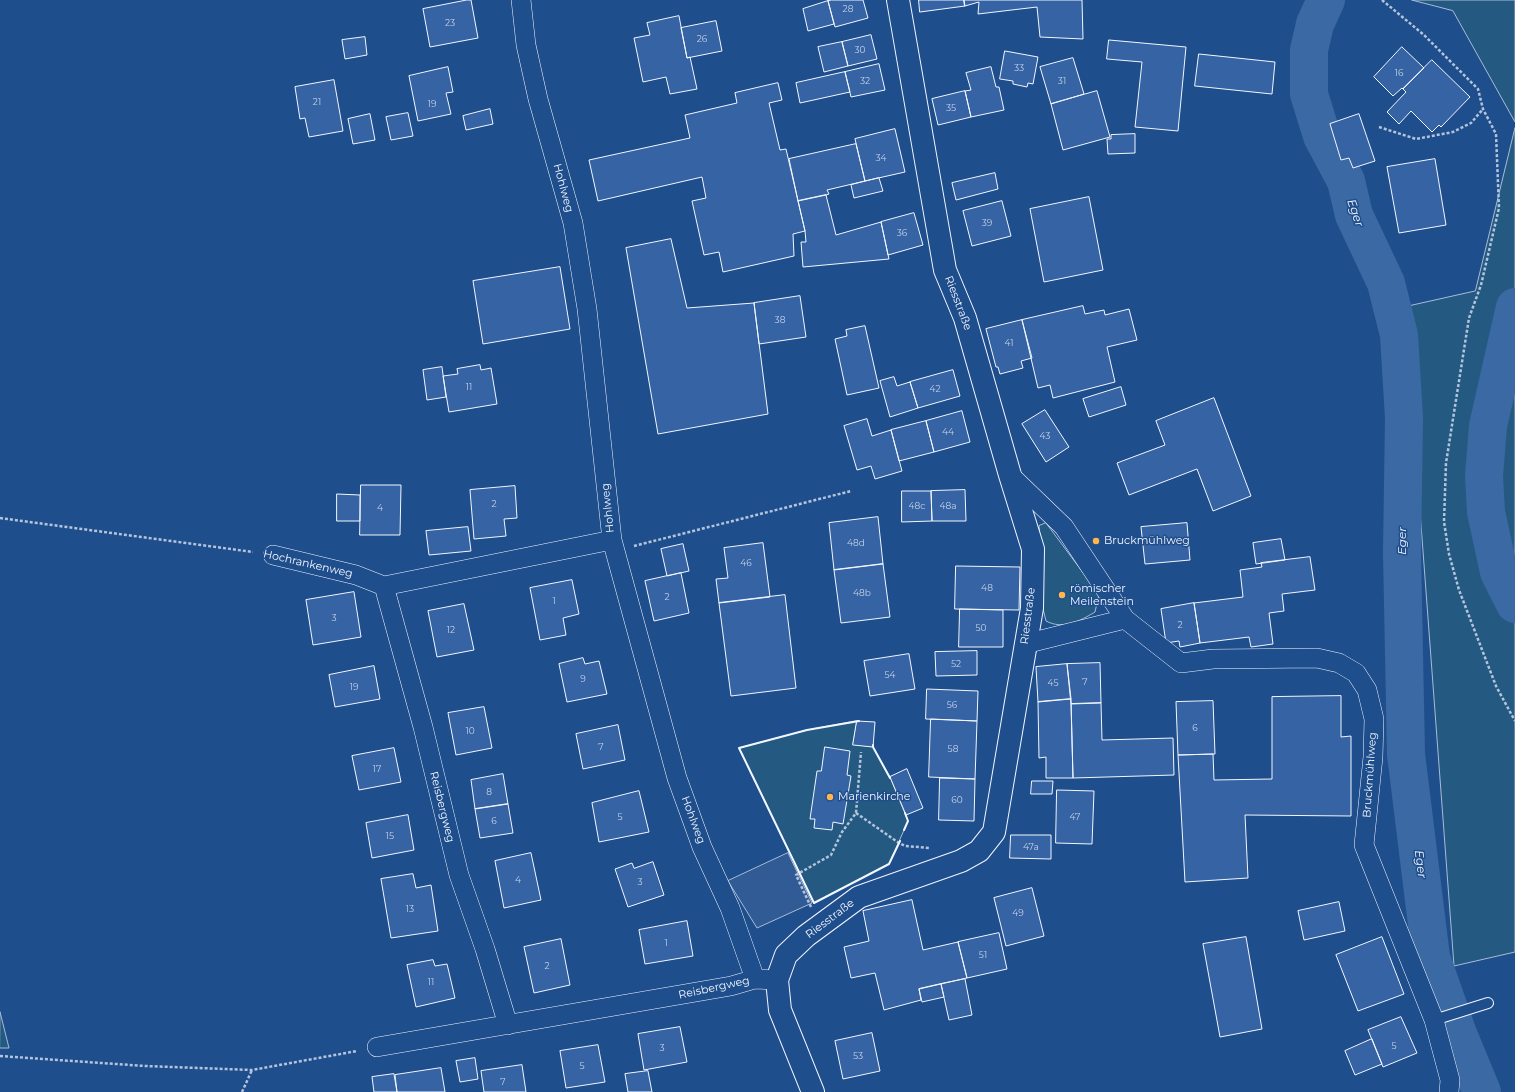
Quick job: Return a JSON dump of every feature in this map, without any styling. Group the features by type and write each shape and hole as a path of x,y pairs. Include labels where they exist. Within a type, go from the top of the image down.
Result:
{"street":[{"name":"Hohlweg","path":"521,0 526,45 538,100 572,223 587,308 612,540 677,778 702,847 730,908 755,979"},
{"name":"Riesstraße","path":"813,1092 780,1010 777,980 786,955 806,936 859,897 961,861 979,851 994,832 1032,608 1034,549 1010,475 965,318 945,270 898,0"},
{"name":"Bruckmühlweg","path":"1010,475 1064,528 1125,619 1181,664 1213,659 1317,658 1339,663 1356,673 1368,690 1374,719 1373,757 1364,845 1434,1020 1450,1080 1448,1092"},
{"path":"384,586 612,540"},
{"name":"Hochrankenweg","path":"273,555 356,575 384,586"},
{"name":"Reisbergweg","path":"384,586 423,727 459,875 485,949 508,1025"},
{"path":"1025,644 1125,619"},
{"path":"755,979 777,980"},
{"name":"Reisbergweg","path":"377,1047 731,986 755,979"}],"lane":[{"path":"1434,1020 1488,1003"}],"path":[{"path":"1382,0 1424,35 1478,89 1483,109 1496,134 1499,208 1481,285 1469,318 1446,463 1444,522 1449,554 1458,590 1496,686 1515,721"},
{"path":"1379,127 1416,139 1453,132 1471,123 1483,109"},
{"path":"612,540 623,549 851,491"},
{"name":"Hochrankenweg","path":"0,518 273,555"},
{"path":"819,926 796,875 831,855 842,832 856,813 861,752"},
{"path":"856,813 905,846 933,848"},
{"path":"0,1056 145,1066 252,1070 377,1047"},
{"path":"242,1092 252,1070"}],"shaded area":[{"path":"1412,0 1515,0 1515,122 1453,11"},
{"path":"1515,128 1515,952 1454,966 1420,511 1408,306 1475,291"},
{"path":"1046,523 1099,594 1095,612 1071,623 1059,625 1046,621 1040,596 1043,562 1039,526"},
{"path":"857,721 853,744 873,747 890,777 908,821 889,864 814,903 739,748 807,730"},
{"path":"788,853 812,903 757,928 728,881"},
{"path":"0,1012 9,1048 0,1048"}],"building":[{"path":"471,0 478,38 430,47 423,9"},
{"path":"863,0 868,18 835,27 828,1"},
{"path":"919,0 964,0 965,6 920,12"},
{"path":"964,0 1082,0 1083,39 1040,37 1037,7 978,14 979,2 965,6"},
{"path":"828,1 834,24 808,31 803,9"},
{"path":"679,16 687,58 690,57 697,89 670,94 666,77 643,82 634,38 650,35 647,23"},
{"path":"716,21 722,51 687,58 681,28"},
{"path":"871,35 877,59 848,66 842,42"},
{"path":"365,37 367,55 345,59 342,40"},
{"path":"1109,40 1186,47 1178,131 1135,127 1142,62 1107,59"},
{"path":"842,42 848,66 824,72 818,47"},
{"path":"1402,47 1424,68 1403,89 1402,88 1393,96 1374,77"},
{"path":"1005,51 1038,57 1033,84 1028,83 1027,87 1013,84 1013,81 1000,79"},
{"path":"1199,54 1275,62 1272,94 1195,86"},
{"path":"1073,58 1084,94 1051,104 1040,67"},
{"path":"1432,60 1470,97 1441,127 1439,125 1432,132 1411,111 1399,124 1387,112 1406,92 1403,89"},
{"path":"879,64 885,90 851,97 845,72"},
{"path":"448,67 453,92 446,93 451,114 418,121 409,76"},
{"path":"991,67 996,87 999,87 1004,110 971,117 965,91 971,90 966,73"},
{"path":"845,72 850,92 800,103 796,83"},
{"path":"334,80 343,131 309,137 305,118 300,119 295,87"},
{"path":"778,83 782,100 769,103 780,150 786,149 805,231 793,234 794,256 723,272 719,252 704,255 692,201 706,198 702,177 598,201 589,160 690,138 685,115 737,103 735,93"},
{"path":"965,91 971,117 938,125 932,99"},
{"path":"1097,91 1110,137 1063,150 1051,104"},
{"path":"490,109 493,124 466,130 463,116"},
{"path":"408,113 413,136 391,140 386,117"},
{"path":"370,114 375,140 353,144 348,119"},
{"path":"1359,114 1375,161 1353,168 1349,158 1341,160 1330,124"},
{"path":"895,129 905,172 865,181 855,139"},
{"path":"1135,134 1135,153 1108,154 1107,139 1111,139 1111,135"},
{"path":"856,144 865,181 827,190 829,194 826,195 798,201 789,159"},
{"path":"1435,159 1446,225 1399,233 1387,167"},
{"path":"995,173 998,189 956,200 952,183"},
{"path":"879,178 883,191 854,198 851,185"},
{"path":"826,195 836,235 881,222 889,259 803,267 801,242 806,242 798,201"},
{"path":"1089,197 1103,270 1044,282 1030,209"},
{"path":"1002,201 1011,236 972,246 963,211"},
{"path":"914,213 923,245 888,255 881,222"},
{"path":"671,239 687,308 754,303 768,414 658,434 626,248"},
{"path":"560,267 570,329 483,344 473,281"},
{"path":"800,296 806,337 759,344 754,303"},
{"path":"1083,306 1085,314 1104,310 1105,315 1129,309 1137,340 1107,347 1115,382 1053,398 1050,385 1038,388 1022,320"},
{"path":"1022,320 1032,358 1021,361 1023,368 1000,374 998,367 996,367 986,329"},
{"path":"865,326 879,388 847,395 835,339 847,336 846,330"},
{"path":"480,365 481,370 491,368 497,404 449,412 443,376 458,374 457,369"},
{"path":"442,367 446,397 427,400 423,370"},
{"path":"953,370 960,396 918,408 910,382"},
{"path":"894,377 897,386 910,382 918,408 890,417 880,381"},
{"path":"1121,387 1126,405 1089,417 1083,399"},
{"path":"1214,398 1251,496 1213,511 1197,469 1129,495 1117,463 1165,445 1156,421"},
{"path":"1045,410 1069,447 1046,462 1022,424"},
{"path":"962,411 970,442 934,452 926,421"},
{"path":"867,419 872,436 891,430 902,471 875,479 871,466 857,470 844,426"},
{"path":"926,421 934,452 899,461 891,430"},
{"path":"361,485 401,485 400,535 360,535"},
{"path":"515,486 517,518 504,519 506,536 474,539 470,490"},
{"path":"965,490 966,521 932,521 931,491"},
{"path":"902,491 931,491 932,521 902,522"},
{"path":"337,494 360,495 360,521 337,521"},
{"path":"878,517 883,564 834,570 829,523"},
{"path":"1187,523 1190,560 1145,564 1141,527"},
{"path":"468,527 471,551 429,555 426,531"},
{"path":"1281,539 1285,560 1256,564 1253,543"},
{"path":"763,543 770,597 719,603 716,579 728,578 724,548"},
{"path":"683,544 689,571 667,576 661,549"},
{"path":"1310,557 1315,590 1282,594 1284,611 1269,613 1273,644 1251,647 1249,637 1200,643 1194,603 1243,597 1240,570 1262,567 1261,563"},
{"path":"883,564 890,617 841,623 834,570"},
{"path":"956,566 1020,567 1019,610 955,609"},
{"path":"681,573 689,613 654,621 645,581"},
{"path":"572,580 579,614 563,618 566,635 540,640 530,588"},
{"path":"354,592 361,637 313,645 306,600"},
{"path":"785,595 796,688 731,696 719,603"},
{"path":"1194,603 1200,643 1180,647 1179,641 1166,643 1161,609"},
{"path":"464,604 474,650 437,657 428,611"},
{"path":"960,609 1003,610 1003,647 959,647"},
{"path":"977,651 977,675 936,676 935,652"},
{"path":"909,654 915,689 870,696 864,661"},
{"path":"583,658 585,664 599,661 607,694 567,702 559,664"},
{"path":"1100,663 1101,703 1071,704 1067,664"},
{"path":"1067,664 1071,699 1038,702 1036,667"},
{"path":"374,666 380,699 335,707 329,675"},
{"path":"927,689 978,691 977,721 926,719"},
{"path":"1341,696 1341,737 1351,736 1351,816 1245,815 1248,878 1185,882 1178,755 1213,754 1214,780 1272,779 1272,697"},
{"path":"1071,699 1073,778 1046,778 1046,757 1039,758 1038,702"},
{"path":"1213,701 1215,754 1178,755 1176,702"},
{"path":"1101,703 1102,740 1173,738 1174,775 1073,778 1071,704"},
{"path":"484,707 492,748 456,755 448,713"},
{"path":"931,719 977,721 975,779 929,777"},
{"path":"857,721 875,722 873,747 853,745"},
{"path":"618,725 625,760 583,769 576,734"},
{"name":"Marienkirche","path":"825,747 850,751 847,775 851,776 843,824 833,822 832,830 814,828 815,819 810,819 817,771 821,771"},
{"path":"394,748 401,782 359,790 352,756"},
{"path":"907,769 923,808 906,815 890,777"},
{"path":"503,774 508,804 475,809 471,780"},
{"path":"940,778 975,779 974,821 939,820"},
{"path":"1032,781 1053,781 1052,794 1031,794"},
{"path":"1057,790 1094,791 1092,844 1056,843"},
{"path":"639,791 649,832 599,842 592,803"},
{"path":"508,804 513,833 480,838 475,809"},
{"path":"408,815 414,850 372,858 366,823"},
{"path":"1011,835 1051,835 1051,859 1010,858"},
{"path":"531,853 541,900 504,908 495,861"},
{"path":"653,862 664,895 628,907 615,869 632,863 634,868"},
{"path":"413,874 416,888 431,885 438,931 391,938 381,879"},
{"path":"1032,888 1044,936 1006,946 994,898"},
{"path":"912,900 923,950 958,942 967,978 919,989 921,1000 884,1010 875,973 851,978 844,947 869,941 863,911"},
{"path":"1339,902 1345,931 1304,940 1298,911"},
{"path":"687,921 693,956 645,964 639,930"},
{"path":"999,933 1007,969 967,978 958,942"},
{"path":"1246,937 1262,1029 1220,1037 1203,944"},
{"path":"1382,937 1404,994 1358,1011 1336,955"},
{"path":"561,939 570,985 534,993 524,947"},
{"path":"433,960 435,966 447,964 455,998 416,1007 407,965"},
{"path":"965,979 972,1015 949,1020 941,984"},
{"path":"941,984 944,997 922,1002 919,989"},
{"path":"1401,1017 1417,1053 1383,1067 1368,1030"},
{"path":"680,1027 687,1062 644,1070 638,1034"},
{"path":"872,1033 880,1071 843,1079 835,1041"},
{"path":"1372,1039 1382,1064 1355,1075 1345,1051"},
{"path":"598,1045 605,1082 566,1088 560,1051"},
{"path":"475,1058 478,1079 460,1082 456,1061"},
{"path":"522,1065 526,1092 484,1092 481,1071"},
{"path":"441,1068 445,1092 397,1092 395,1075"},
{"path":"648,1071 652,1092 628,1092 625,1074"},
{"path":"394,1074 397,1092 374,1092 372,1077"}],"waterway":[{"name":"Eger","path":"1326,0 1315,24 1309,50 1309,94 1322,136 1346,181 1354,215 1386,283 1399,335 1404,418 1402,552 1406,754 1431,957 1458,1034 1482,1092"},
{"name":"Eger","path":"1515,307 1488,426 1484,476 1486,512 1499,572 1515,604"}],"wall":[{"path":"859,721 807,730 739,748 814,903 889,864 900,841"},
{"path":"873,745 890,778"},
{"path":"904,830 908,821 905,813"}],"place":[{"name":"Bruckmühlweg","path":"1096,541"},
{"name":"römischer Meilenstein","path":"1062,595"},
{"name":"Marienkirche","path":"830,797"}]}
